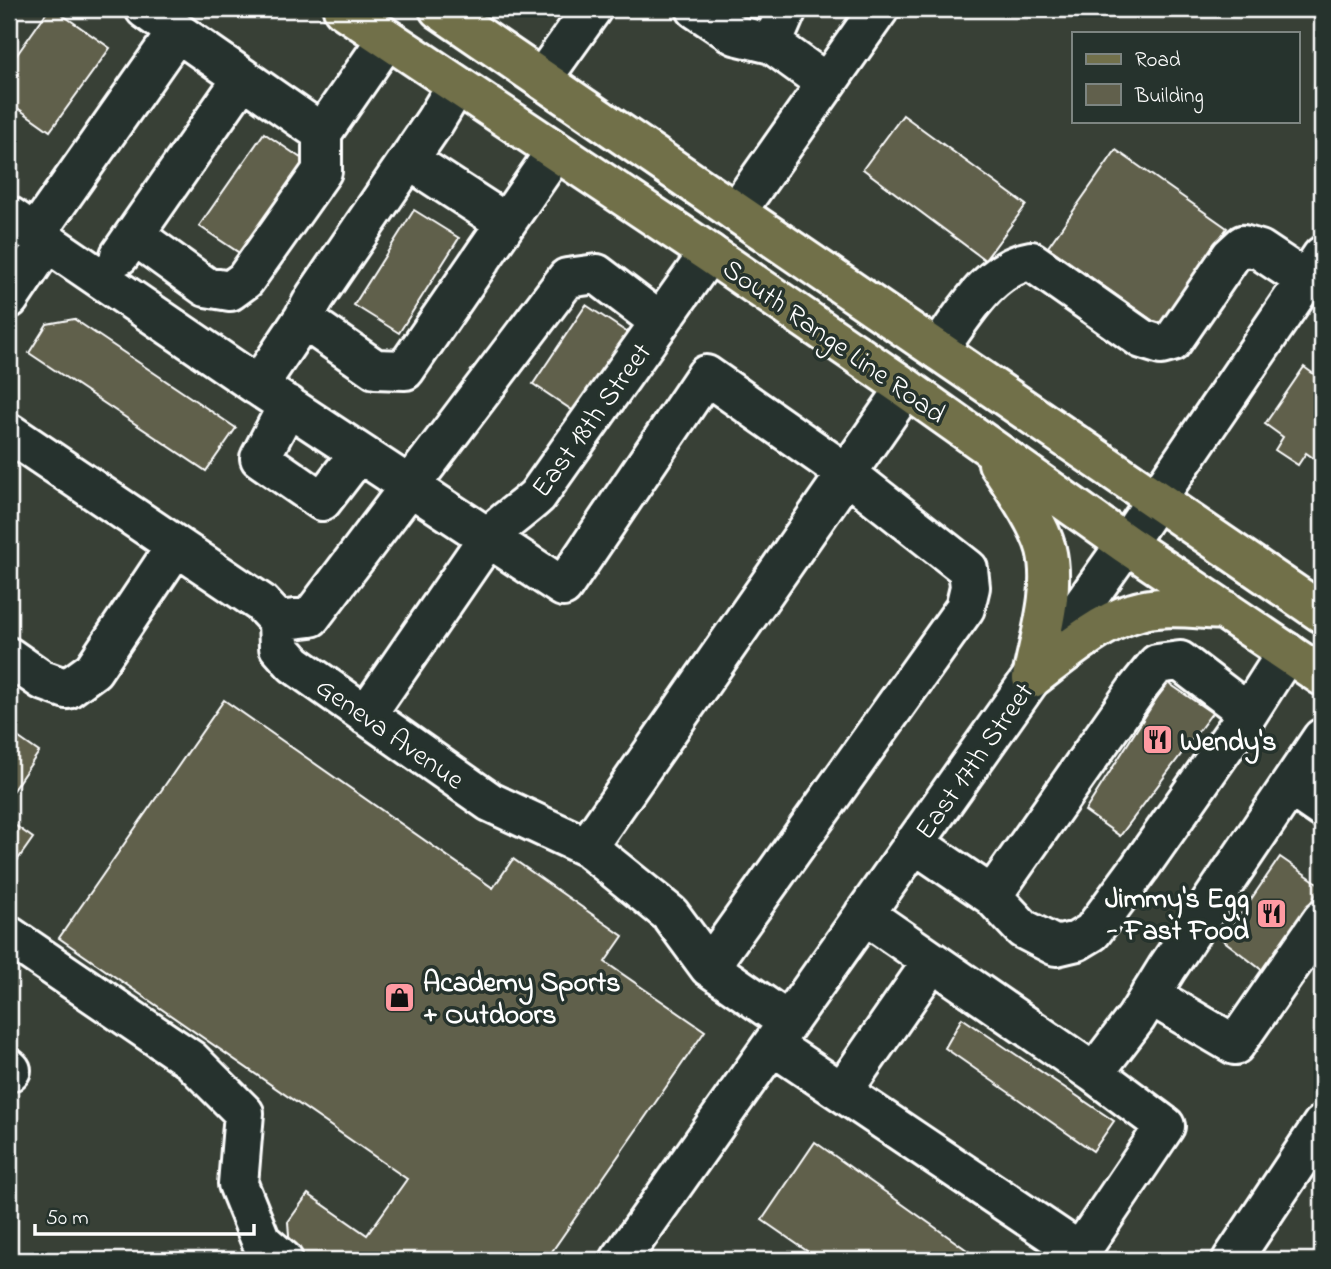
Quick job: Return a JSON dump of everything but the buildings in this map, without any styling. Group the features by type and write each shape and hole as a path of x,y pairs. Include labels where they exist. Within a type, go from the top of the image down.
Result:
{"main road":[{"name":"South Range Line Road","path":"343,9 709,253 1126,544 1322,676"},
{"name":"South Range Line Road","path":"439,9 1322,614"},
{"path":"985,444 1024,503 1045,548 1049,592 1032,678"},
{"path":"1032,678 1095,633 1132,613 1161,607 1225,610"}],"street":[{"path":"145,9 322,133"},
{"path":"542,79 592,9"},
{"path":"696,9 735,35 772,44 825,83"},
{"path":"772,44 787,9"},
{"path":"736,212 879,9"},
{"path":"9,299 31,230 177,32"},
{"path":"134,235 206,287 230,291 246,280 322,171 322,133 387,39"},
{"path":"103,279 243,78"},
{"path":"359,453 322,501 260,458 273,396 303,319 456,86"},
{"path":"303,319 375,369 405,370 555,152"},
{"path":"409,160 506,223"},
{"path":"31,230 273,396 563,587 706,375 846,473 968,569 970,587 965,608 709,967"},
{"path":"938,350 983,290 1002,272 1017,263 1031,261 1142,338 1161,345 1172,342 1231,256 1242,245 1314,268"},
{"name":"East 18th Street","path":"366,715 486,538 537,496 709,253"},
{"name":"East 17th Street","path":"620,1260 1126,544 1314,268"},
{"path":"9,433 261,603 278,621 311,617 567,278 597,274 660,322"},
{"path":"587,847 906,388"},
{"path":"9,657 42,680 67,689 93,670 176,546"},
{"name":"Geneva Avenue","path":"278,621 279,647 294,664 490,802 587,847 670,915 709,967 842,1092 1080,1252 1165,1126 1094,1073"},
{"path":"914,843 992,896 1023,929 1056,946 1077,941 1092,932 1140,867 1248,713 1287,652"},
{"path":"992,896 1157,664 1180,661 1248,713"},
{"path":"863,914 1094,1073 1136,1018 1322,738"},
{"path":"1290,786 1322,808"},
{"path":"1150,995 1235,1045 1322,920"},
{"path":"9,936 191,1060 244,1113 238,1184 261,1241 282,1260"},
{"path":"842,1092 932,962"},
{"path":"1232,1260 1322,1125"}],"place":[{"name":"Wendy's","path":"1157,740"},
{"name":"Jimmy's Egg - Fast Food","path":"1272,913"},
{"name":"Academy Sports + Outdoors","path":"400,997"}]}
